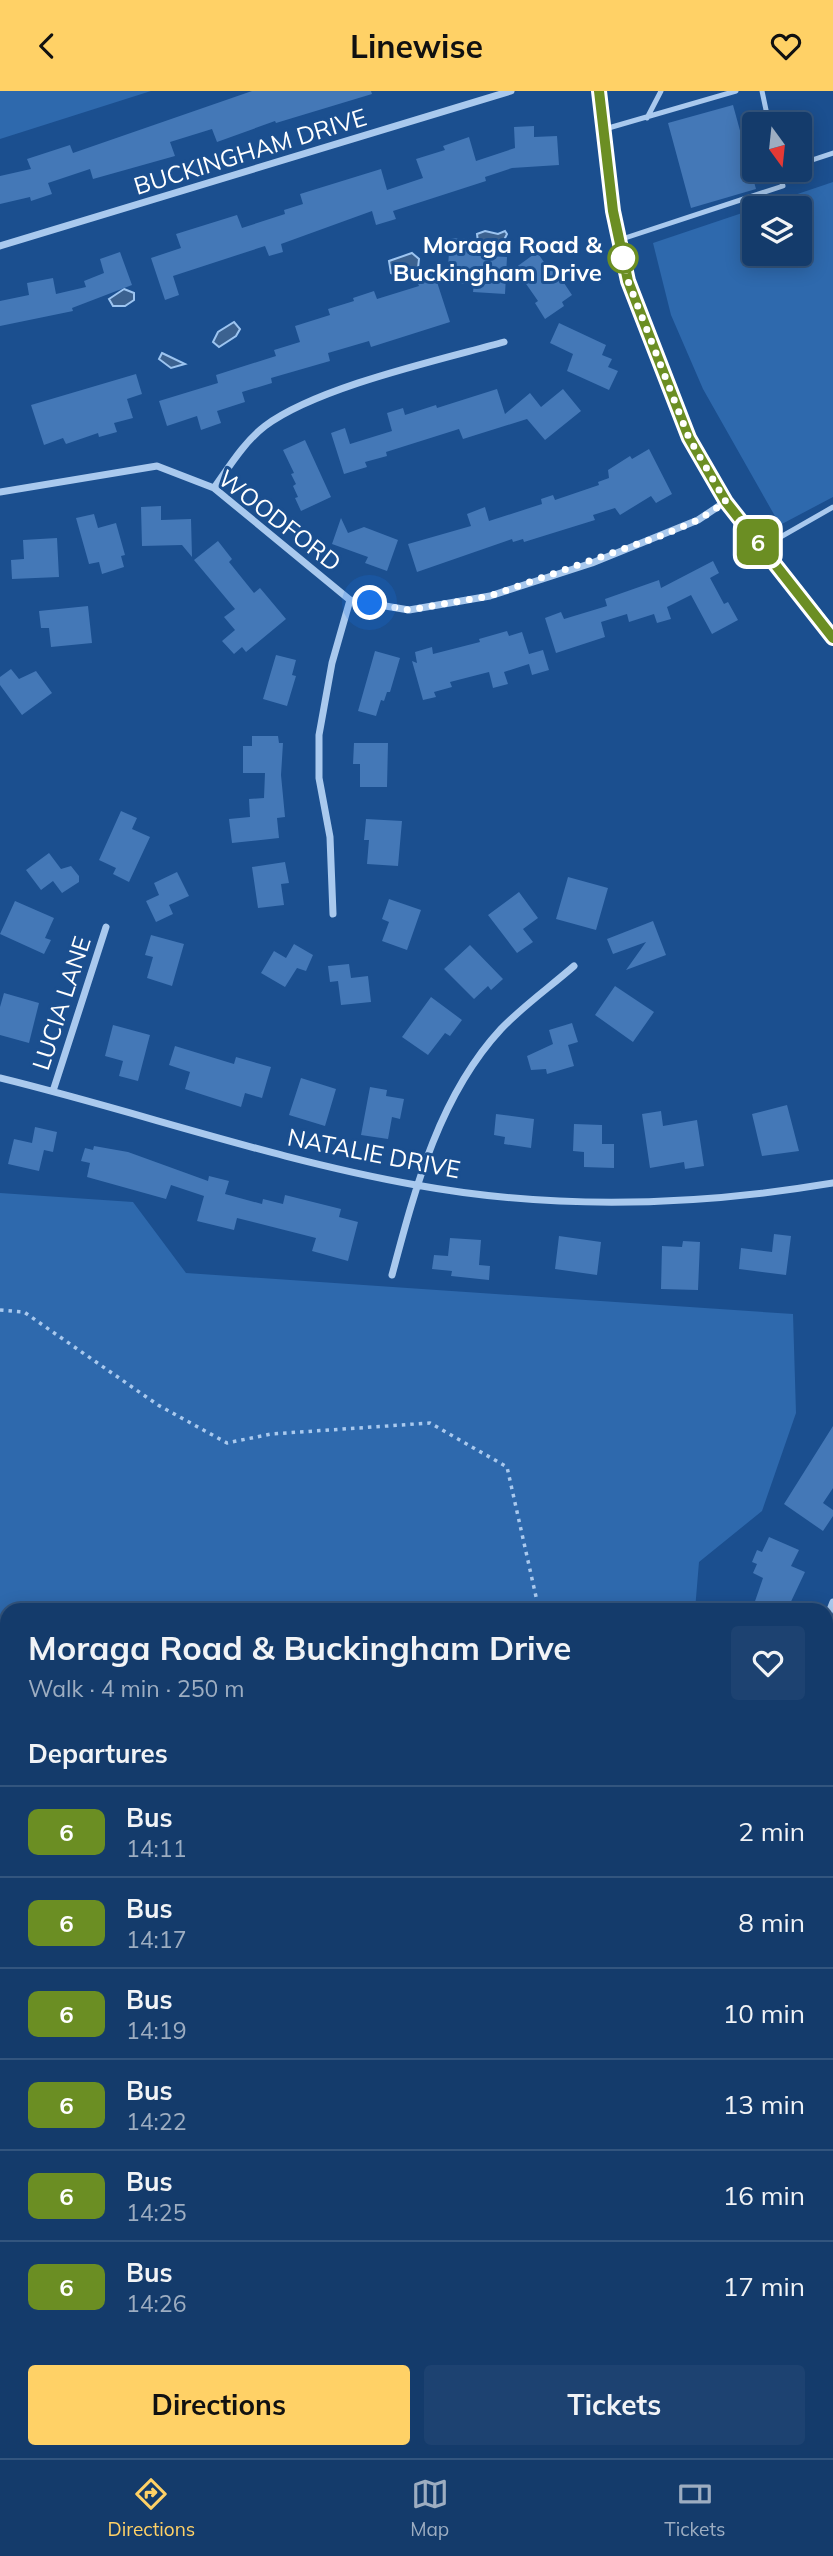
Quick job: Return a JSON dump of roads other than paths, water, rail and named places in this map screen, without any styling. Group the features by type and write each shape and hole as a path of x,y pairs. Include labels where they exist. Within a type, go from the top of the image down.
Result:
{"main road":[{"path":"599,91 613,211 628,281 689,438 726,502 833,638"}],"street":[{"name":"BUCKINGHAM DRIVE","path":"0,246 511,91"},
{"path":"214,488 254,438 282,414 355,386 504,342"},
{"name":"WOODFORD","path":"0,492 157,466 214,488 350,600 409,610 490,596 663,535 698,520 726,502"},
{"path":"333,914 330,837 319,778 319,735 332,663 350,600"},
{"name":"LUCIA LANE","path":"53,1091 106,927"},
{"path":"392,1275 416,1185 454,1096 476,1062 513,1017 574,966"},
{"name":"NATALIE DRIVE","path":"0,1078 246,1146 416,1185 547,1200 685,1202 833,1183"}],"lane":[{"path":"647,118 661,91"},
{"path":"604,129 736,91"},
{"path":"762,91 766,112"},
{"path":"812,160 833,153"},
{"path":"619,240 783,186 782,182"},
{"path":"762,547 833,507"}],"place":[{"name":"Moraga Road & Buckingham Drive","path":"623,258"}]}
